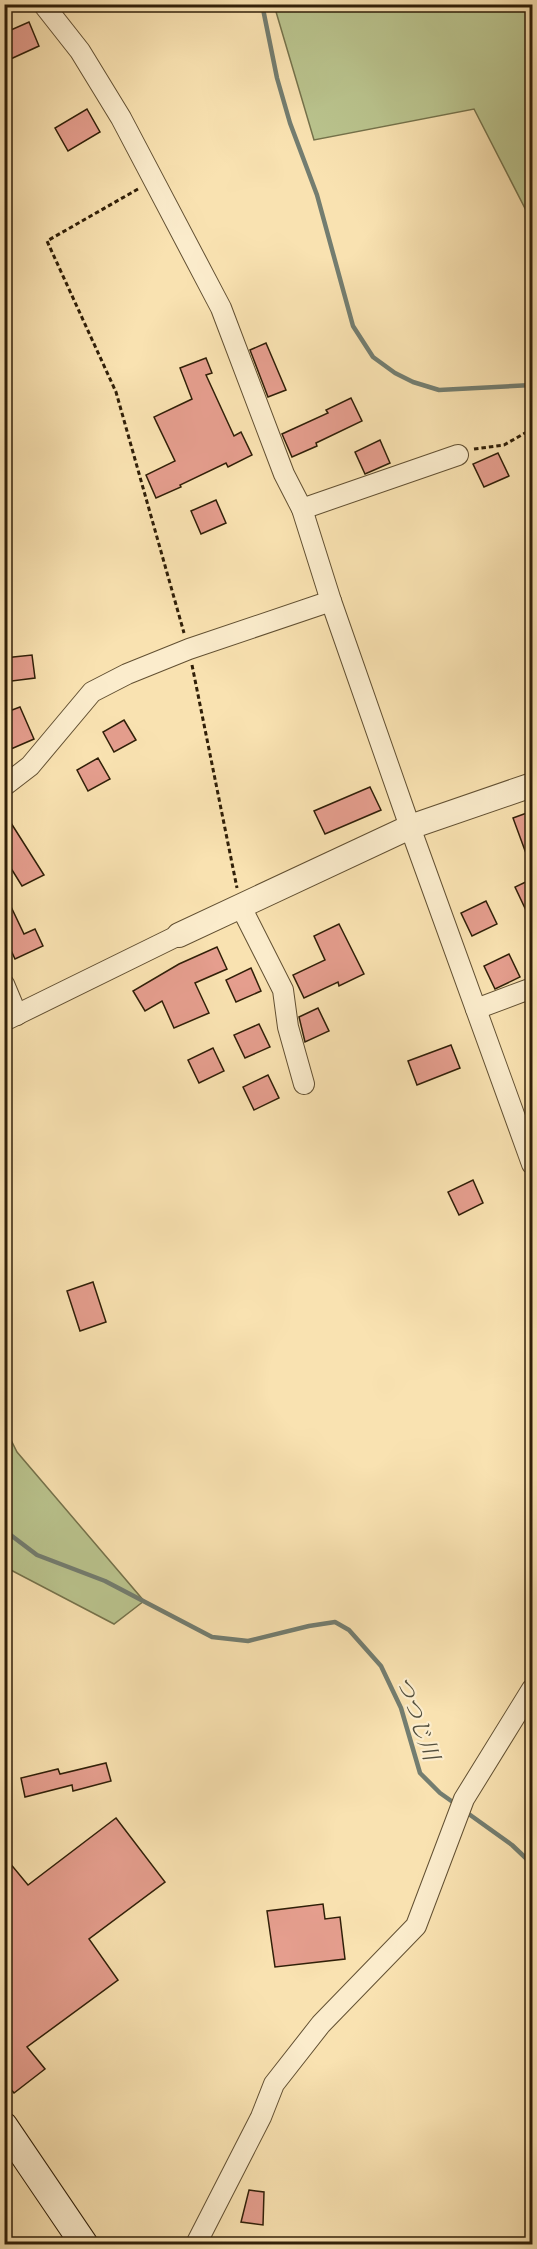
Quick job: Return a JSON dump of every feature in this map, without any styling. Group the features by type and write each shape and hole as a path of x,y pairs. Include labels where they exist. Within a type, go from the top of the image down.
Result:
{"main road":[{"path":"4,2126 84,2244"}],"street":[{"path":"44,4 80,51 121,118 221,308 284,474 302,509 331,601 410,827 532,1164"},
{"path":"302,509 458,455"},
{"path":"4,786 30,766 92,693 127,674 189,649 331,601"},
{"path":"4,984 11,1018 240,905 410,827 532,785"},
{"path":"240,905 284,990 288,1027 304,1084"},
{"path":"476,1009 532,988"},
{"path":"196,2244 261,2117 274,2084 321,2024 416,1926 464,1799 532,1689"}],"path":[{"path":"154,180 47,241 116,392 189,649 240,905"},
{"path":"458,455 470,450 504,444 532,429"}],"green space":[{"path":"274,5 532,5 532,222 474,109 314,140"},
{"path":"4,1426 17,1452 144,1601 114,1624 5,1567"}],"building":[{"path":"29,22 39,46 4,62 4,33"},
{"path":"87,109 100,132 68,151 55,128"},
{"path":"266,343 286,390 268,397 250,350"},
{"path":"206,358 212,373 206,375 234,436 241,432 252,455 228,467 226,463 156,498 146,475 175,461 154,417 192,399 180,368"},
{"path":"351,398 362,421 292,457 282,434 328,413 326,410"},
{"path":"380,440 390,463 365,474 355,452"},
{"path":"498,453 509,476 484,487 473,464"},
{"path":"216,500 226,523 201,534 191,511"},
{"path":"32,655 35,678 4,682 4,658"},
{"path":"20,707 34,739 11,749 4,736 4,713"},
{"path":"124,720 136,740 114,752 103,732"},
{"path":"98,758 110,779 88,791 77,770"},
{"path":"370,787 381,810 325,834 314,811"},
{"path":"532,811 532,867 531,867 513,818"},
{"path":"4,812 44,875 22,886 4,857"},
{"path":"532,879 532,923 515,887"},
{"path":"4,892 24,934 35,929 43,946 15,959 4,935"},
{"path":"486,901 497,924 472,936 461,913"},
{"path":"339,924 364,974 339,986 338,982 304,998 293,975 325,960 314,936"},
{"path":"217,947 227,969 195,983 209,1013 174,1028 162,1001 145,1011 133,991 179,964"},
{"path":"509,954 520,977 495,989 484,966"},
{"path":"251,968 261,991 236,1002 226,980"},
{"path":"318,1008 329,1031 305,1042 299,1017"},
{"path":"259,1024 270,1047 245,1058 234,1035"},
{"path":"451,1045 460,1068 417,1085 408,1061"},
{"path":"213,1048 224,1071 199,1083 188,1060"},
{"path":"268,1075 279,1098 254,1110 243,1087"},
{"path":"473,1180 483,1203 459,1215 448,1192"},
{"path":"93,1282 106,1322 80,1331 67,1291"},
{"path":"106,1763 111,1781 73,1791 72,1785 25,1797 21,1778 58,1769 60,1774"},
{"path":"116,1818 165,1882 89,1939 118,1980 27,2047 45,2069 14,2093 4,2081 4,1856 28,1885"},
{"path":"323,1904 325,1919 340,1917 345,1959 275,1967 267,1911"},
{"path":"249,2190 264,2192 263,2225 241,2222"}],"waterway":[{"path":"262,4 277,78 290,123 317,195 353,326 373,357 395,373 413,382 439,390 532,385"},
{"name":"つつじ川","path":"4,1530 37,1555 105,1581 212,1637 248,1641 335,1622 349,1630 381,1666 401,1708 420,1773 440,1793 457,1805"},
{"name":"つつじ川","path":"466,1812 512,1845 532,1864"}]}
